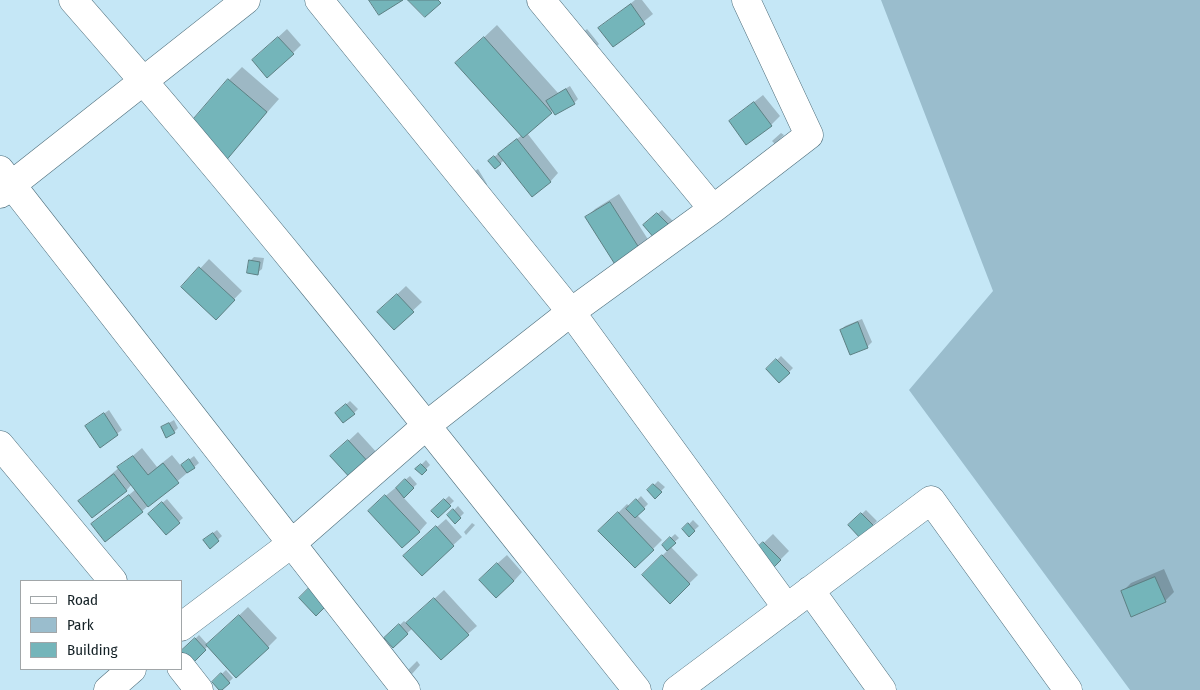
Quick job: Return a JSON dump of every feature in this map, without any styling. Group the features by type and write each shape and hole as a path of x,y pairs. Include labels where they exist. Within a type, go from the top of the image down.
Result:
{"street":[{"path":"73,0 145,82 427,425 637,690"},
{"path":"246,0 145,82 4,183 406,690"},
{"path":"319,0 571,312 787,608"},
{"path":"541,0 713,209"},
{"path":"182,626 291,544 427,425 571,312 713,209 809,135 746,0"},
{"path":"0,445 112,580"},
{"path":"677,690 931,500 1068,690"},
{"path":"810,590 882,690"},
{"path":"182,667 199,690"},
{"path":"108,690 131,670"}],"green space":[{"path":"881,0 1200,0 1200,690 1130,690 909,390 993,291"}],"building":[{"path":"369,0 403,0 379,15"},
{"path":"408,0 438,0 441,3 425,17"},
{"path":"631,4 645,24 613,47 598,28"},
{"path":"278,37 294,54 267,78 252,60"},
{"path":"484,37 552,113 523,138 455,63"},
{"path":"228,79 267,112 224,163 185,129"},
{"path":"566,89 575,104 555,115 546,101"},
{"path":"754,102 772,126 746,145 729,121"},
{"path":"517,139 551,182 532,197 498,154"},
{"path":"494,156 501,164 495,169 488,161"},
{"path":"610,202 641,251 616,266 585,217"},
{"path":"657,213 670,226 655,239 643,225"},
{"path":"249,260 260,262 258,275 247,273"},
{"path":"199,267 235,300 216,320 181,287"},
{"path":"397,294 414,312 394,330 377,312"},
{"path":"858,322 868,348 850,355 840,330"},
{"path":"776,359 790,373 779,383 766,369"},
{"path":"346,404 355,414 343,423 335,413"},
{"path":"104,413 118,435 100,448 85,426"},
{"path":"169,423 175,433 166,438 161,427"},
{"path":"348,440 371,465 353,481 330,456"},
{"path":"133,456 148,475 163,463 179,483 148,507 117,467"},
{"path":"189,459 195,468 187,473 181,465"},
{"path":"421,464 427,470 422,475 415,469"},
{"path":"114,474 127,491 92,518 78,501"},
{"path":"405,479 414,488 404,498 396,488"},
{"path":"653,484 662,492 655,499 647,490"},
{"path":"129,495 143,512 105,542 91,524"},
{"path":"385,495 420,532 402,548 368,511"},
{"path":"444,499 451,506 438,518 431,511"},
{"path":"636,499 645,509 635,518 626,509"},
{"path":"162,502 180,523 166,535 148,514"},
{"path":"453,509 461,518 455,524 447,515"},
{"path":"618,512 654,550 635,568 598,531"},
{"path":"861,513 874,526 861,539 848,525"},
{"path":"688,523 695,531 689,537 682,529"},
{"path":"436,526 454,546 422,576 403,556"},
{"path":"213,533 219,541 210,549 203,540"},
{"path":"670,537 676,543 667,551 662,545"},
{"path":"763,542 781,560 764,577 746,559"},
{"path":"662,555 690,584 670,604 642,575"},
{"path":"497,563 514,581 496,598 479,580"},
{"path":"1155,577 1166,602 1131,617 1121,591"},
{"path":"310,587 327,605 316,616 299,598"},
{"path":"434,598 469,635 441,660 406,623"},
{"path":"239,615 269,648 236,678 206,645"},
{"path":"399,624 408,634 393,648 384,638"},
{"path":"195,638 206,650 192,664 182,650"},
{"path":"221,673 230,683 222,690 219,690 212,682"}]}
